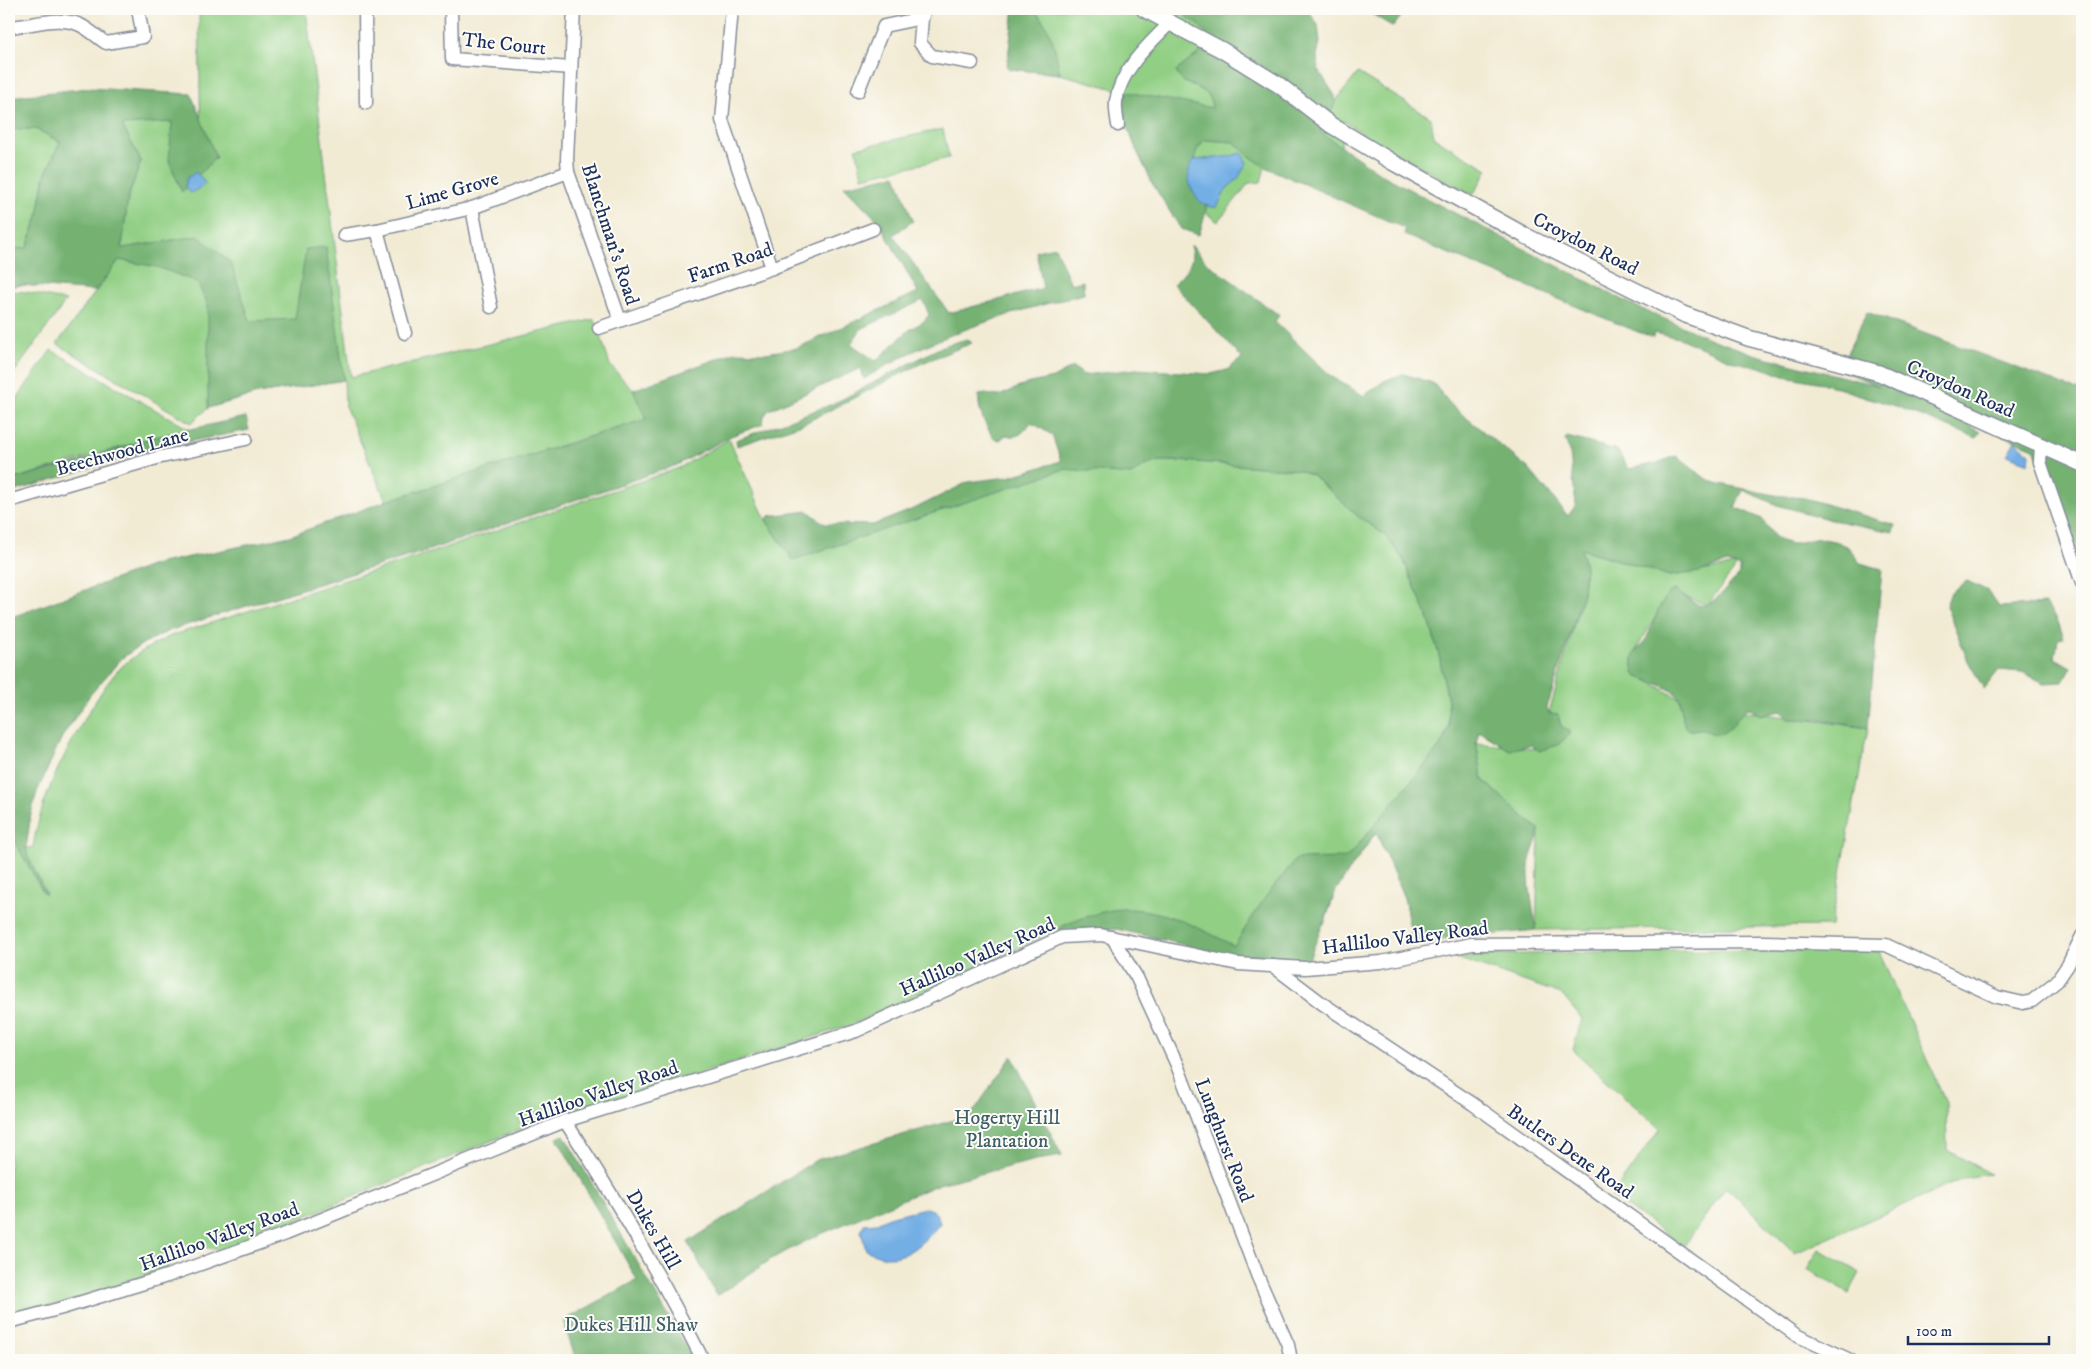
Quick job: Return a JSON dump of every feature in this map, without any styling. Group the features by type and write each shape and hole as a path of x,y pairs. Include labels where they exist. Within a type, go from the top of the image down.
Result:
{"main road":[{"name":"Croydon Road","path":"1144,9 1171,22 1279,85 1331,125 1394,163 1526,236 1683,314 1748,338 1879,373 2082,464"}],"street":[{"path":"9,27 24,26 55,19 80,25 106,43 143,37 138,9"},
{"path":"365,9 366,103"},
{"name":"The Court","path":"451,9 452,59 571,68"},
{"name":"Blanchman's Road","path":"574,9 566,159 568,172 620,320"},
{"path":"732,9 722,120 772,268"},
{"path":"858,91 884,26 923,13 920,43 932,56 972,63"},
{"path":"1118,125 1116,102 1124,78 1143,50 1171,22"},
{"name":"Lime Grove","path":"344,235 377,230 472,208 568,172"},
{"path":"472,208 491,307"},
{"name":"Farm Road","path":"599,328 772,268 873,229"},
{"path":"377,230 405,332"},
{"name":"Beechwood Lane","path":"9,501 158,458 246,439"},
{"path":"2042,446 2040,462 2082,583"},
{"name":"Halliloo Valley Road","path":"9,1322 159,1278 276,1237 565,1121 856,1031 1050,940 1078,935 1112,938 1230,962 1305,968 1381,962 1472,944 1764,942 1886,945 1997,997 2023,1002 2032,1001 2057,981 2068,965 2082,936"},
{"name":"Lunghurst Road","path":"1112,938 1137,978 1177,1065 1258,1277 1288,1345 1291,1360"},
{"name":"Butlers Dene Road","path":"1273,966 1323,1004 1473,1104 1796,1335 1850,1360"},
{"name":"Dukes Hill","path":"565,1121 661,1278 703,1360"}],"green space":[{"path":"199,9 306,9 351,377 595,319 610,365 633,390 646,419 386,501 345,406 344,380 257,394 208,408 191,423 57,344 119,260 128,198 141,161 122,125 172,121 201,168"},
{"path":"1014,9 1215,9 1334,103 1358,73 1431,118 1434,138 1488,169 1473,195 1373,141 1344,121 1341,146 1310,135 1266,128 1265,167 1261,182 1249,183 1218,222 1202,210 1181,229 1142,163 1134,144 1125,108 1126,92 1060,74 1009,69 1007,67"},
{"path":"1014,9 1034,9 1045,24 1052,39 1060,74 1009,69 1007,67"},
{"path":"1192,9 1307,9 1318,25 1320,42 1317,57 1318,69 1335,96 1335,104 1320,132 1381,174 1418,194 1635,306 1711,339 1757,355 1879,386 1839,369 1867,312 2082,392 2082,571 2034,448 1944,412 1981,432 1976,438 1901,408 1822,383 1784,376 1760,367 1735,362 1679,338 1654,333 1653,337 1638,332 1404,235 1405,230 1402,227 1265,167 1234,142 1204,140 1196,152 1195,169 1206,187 1206,211 1199,235 1181,229 1152,183 1126,124 1123,104 1127,92 1212,108 1210,99 1206,94 1184,81 1176,71 1200,52 1206,33 1197,23 1185,16"},
{"path":"1364,9 1407,9 1393,27"},
{"path":"88,88 191,94 216,157 182,192 169,161 172,122 122,125 141,161 128,198 122,248 198,236 231,263 250,321 295,319 306,249 326,247 344,380 257,394 208,408 208,305 197,282 157,267 119,260 95,291 21,285 9,287 9,249 27,248 38,216 45,175 60,142 36,129 9,129 9,97"},
{"path":"9,129 36,129 60,142 45,175 38,216 27,248 9,249"},
{"path":"943,129 949,158 862,177 856,148"},
{"path":"896,175 913,221 893,235 949,313 1043,288 1036,251 1055,247 1071,284 1083,281 1084,294 1027,309 943,338 916,350 864,379 861,368 769,410 764,416 763,424 731,436 677,465 429,550 171,630 144,643 122,658 90,695 62,737 37,792 31,814 26,848 28,857 46,894 44,894 14,840 9,837 9,618 156,564 290,536 386,501 646,419 633,390 735,352 766,353 797,348 918,292 879,222 844,186","holes":["923,300 929,315 923,322 909,330 876,361 851,344 861,329"]},
{"path":"1191,245 1207,263 1279,315 1275,322 1331,376 1364,396 1384,381 1403,374 1433,383 1452,406 1528,468 1568,516 1576,505 1570,454 1565,440 1567,437 1617,450 1629,469 1657,463 1676,456 1705,478 1716,483 1774,495 1805,498 1895,525 1893,532 1832,520 1777,505 1743,490 1735,507 1762,519 1774,536 1784,542 1791,544 1819,538 1838,542 1848,547 1860,563 1882,569 1868,728 1820,720 1788,719 1781,711 1760,715 1749,708 1730,728 1721,733 1714,734 1704,729 1689,730 1683,720 1680,700 1677,695 1661,685 1636,676 1633,658 1646,639 1659,608 1671,591 1675,590 1693,602 1705,605 1727,588 1740,573 1740,567 1727,563 1699,572 1670,576 1581,549 1585,567 1583,593 1547,708 1549,713 1558,714 1561,726 1569,731 1569,735 1558,745 1540,751 1530,745 1510,750 1479,731 1476,743 1483,780 1539,830 1529,867 1530,891 1536,930 1413,943 1404,898 1376,832 1336,890 1308,962 1240,958 1117,929 1061,930 1060,927 1105,911 1145,910 1191,925 1234,946 1264,899 1296,859 1345,858 1353,851 1441,745 1449,726 1448,701 1439,655 1429,620 1403,559 1385,535 1359,517 1312,475 1299,470 1184,461 1159,461 1144,466 1131,475 1065,469 793,560 766,520 769,516 808,511 825,524 873,525 916,508 968,482 1008,477 1061,461 1052,435 1031,422 1018,435 1006,435 1000,440 994,439 981,413 979,395 999,396 1026,384 1053,378 1073,367 1084,375 1136,369 1211,374 1227,370 1242,358 1173,284 1182,276 1190,263 1192,257"},
{"path":"9,291 27,292 66,301 9,380"},
{"path":"967,339 972,343 922,363 805,423 737,446 736,440 835,403 943,346"},
{"path":"51,350 189,429 9,480 9,410"},
{"path":"246,417 249,430 156,448 9,493 9,480 78,462 154,437"},
{"path":"729,439 766,520 793,560 1064,468 1131,475 1144,466 1159,461 1184,461 1299,470 1312,475 1359,517 1385,535 1403,559 1429,620 1439,655 1448,701 1449,726 1441,745 1376,832 1336,890 1324,925 1240,958 1117,929 1049,930 1038,939 854,1024 646,1091 557,1114 220,1251 195,1246 190,1247 181,1252 165,1270 64,1303 9,1315 9,837 14,840 20,850 33,847 42,811 55,776 80,726 111,678 132,658 173,635 427,554 679,468"},
{"path":"1581,549 1670,576 1738,565 1707,605 1671,591 1637,648 1634,673 1680,699 1742,711 1868,728 1831,926 1536,930 1539,830 1483,780 1476,743 1534,749 1569,735 1549,713 1583,593 1585,567"},
{"path":"1967,581 1988,591 1999,607 2045,604 2057,619 2064,638 2058,639 2055,658 2071,667 2063,682 2044,683 2022,672 1999,670 1984,689 1968,661 1946,606 1951,592"},
{"path":"1673,950 1879,951 1946,1103 1947,1150 1990,1174 1965,1178 1795,1253 1726,1187 1684,1246 1611,1196 1660,1129 1573,1050 1582,1019 1561,994 1451,956"},
{"name":"Hogerty Hill Plantation","path":"1012,1056 1062,1156 1036,1160 939,1184 816,1236 773,1258 717,1296 688,1242 816,1160 971,1115"},
{"name":"Dukes Hill Shaw","path":"564,1135 694,1360 576,1360 563,1321 637,1280 557,1138"},
{"path":"1819,1249 1860,1273 1849,1293 1807,1269"}],"water":[{"path":"1242,153 1247,163 1237,180 1227,188 1217,207 1202,203 1196,197 1189,182 1190,166 1194,160 1226,157"},
{"path":"196,172 206,184 191,193 185,187 187,178"},
{"path":"2015,441 2030,453 2029,463 2007,455"},
{"path":"925,1208 936,1213 940,1224 915,1248 907,1253 889,1257 866,1250 861,1231 864,1224 877,1223 888,1217"}]}
